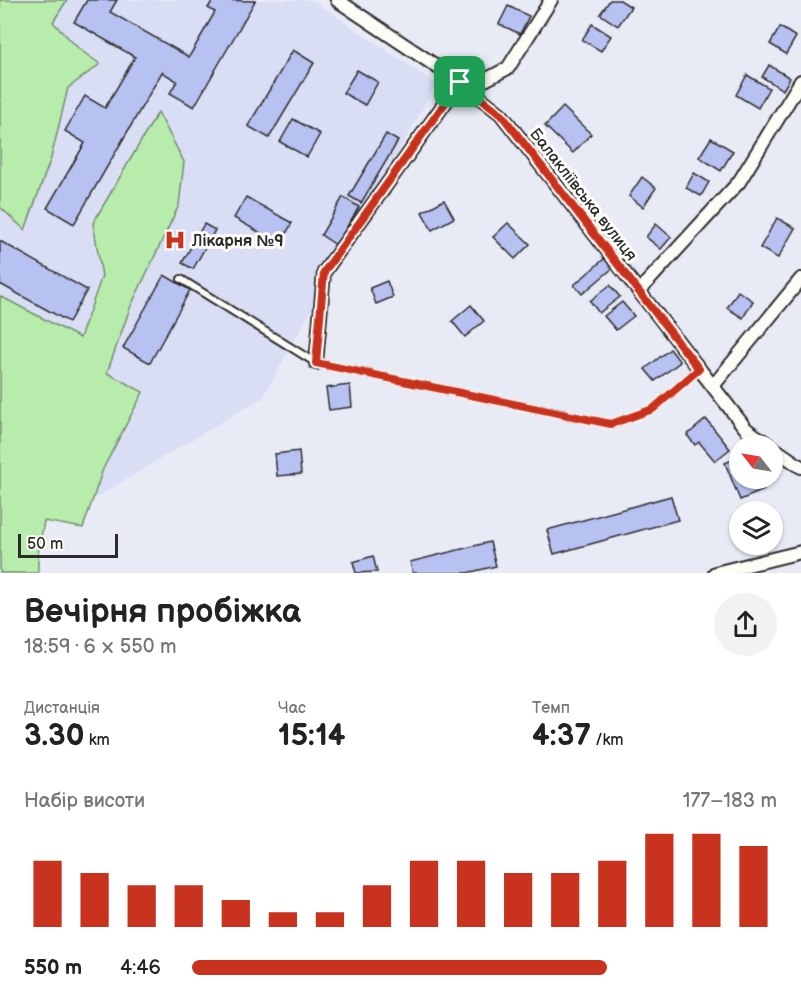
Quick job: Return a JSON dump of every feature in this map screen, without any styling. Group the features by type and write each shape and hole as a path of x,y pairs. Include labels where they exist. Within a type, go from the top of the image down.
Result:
{"street":[{"name":"Балакліївська вулиця","path":"337,0 460,82 501,114 746,429 755,435"},
{"path":"316,363 324,272 460,82 485,80 508,68 551,0"},
{"path":"639,291 739,182 801,81"},
{"path":"713,386 801,279"},
{"name":"Балакліївська вулиця","path":"783,454 801,467"},
{"path":"715,573 801,552"}],"lane":[{"path":"181,279 316,363 611,424 653,409 699,369"}],"shaded area":[{"name":"Лікарня №9","path":"0,0 310,0 436,84 263,397 60,519 0,425"}],"green space":[{"path":"0,0 67,0 53,22 79,49 100,64 68,88 51,158 25,230 0,207"},
{"path":"158,112 184,162 179,205 130,308 107,373 143,392 103,469 83,528 44,521 38,553 38,573 0,573 0,296 80,338 102,276 93,223"}],"building":[{"path":"87,0 117,0 110,12 189,57 215,12 208,8 213,0 255,1 194,107 170,93 177,81 162,72 74,224 47,208 85,143 65,131 85,96 105,108 135,57 74,22"},
{"path":"610,0 620,0 631,7 618,26 600,14"},
{"path":"508,6 529,16 520,34 499,24"},
{"path":"592,24 611,36 601,51 582,40"},
{"path":"780,27 796,37 786,54 770,44"},
{"path":"293,50 314,63 269,138 248,126"},
{"path":"769,65 790,78 783,90 762,77"},
{"path":"357,70 378,82 365,105 343,93"},
{"path":"747,75 769,88 758,108 736,95"},
{"path":"563,107 591,134 573,153 545,126"},
{"path":"293,119 320,134 307,157 280,142"},
{"path":"386,134 398,141 361,203 349,196"},
{"path":"711,138 733,151 721,171 699,157"},
{"path":"694,173 709,182 701,196 686,188"},
{"path":"642,177 656,188 643,207 629,196"},
{"path":"246,197 292,223 280,244 234,218"},
{"path":"343,197 359,207 336,245 321,235"},
{"path":"444,200 454,218 432,230 422,212"},
{"path":"777,218 795,228 778,258 760,248"},
{"path":"508,223 530,244 515,259 493,237"},
{"path":"204,224 215,230 193,269 182,263"},
{"path":"656,224 671,237 661,249 646,237"},
{"path":"0,241 87,290 69,322 0,284"},
{"path":"605,258 613,268 582,294 574,285"},
{"path":"164,275 190,290 150,363 123,348"},
{"path":"387,281 393,297 376,304 370,288"},
{"path":"610,285 620,297 599,313 590,301"},
{"path":"738,291 753,301 743,318 727,308"},
{"path":"622,302 634,316 616,330 604,316"},
{"path":"471,305 484,321 465,337 452,321"},
{"path":"670,349 680,362 655,381 645,369"},
{"path":"350,385 352,407 329,410 326,388"},
{"path":"706,419 729,450 715,461 699,442 695,445 687,435"},
{"path":"299,451 301,474 277,476 275,454"},
{"path":"729,461 729,473 725,463"},
{"path":"736,489 764,489 764,490 740,500"},
{"path":"671,496 678,520 554,554 547,530"},
{"path":"490,542 496,566 467,573 413,573 410,562"},
{"path":"373,556 377,572 356,573 353,562"}],"place":[{"name":"Лікарня №9","path":"175,240"}],"route":[{"path":"460,82 501,114 699,369 653,409 611,424 316,363 324,272 460,82"}]}
